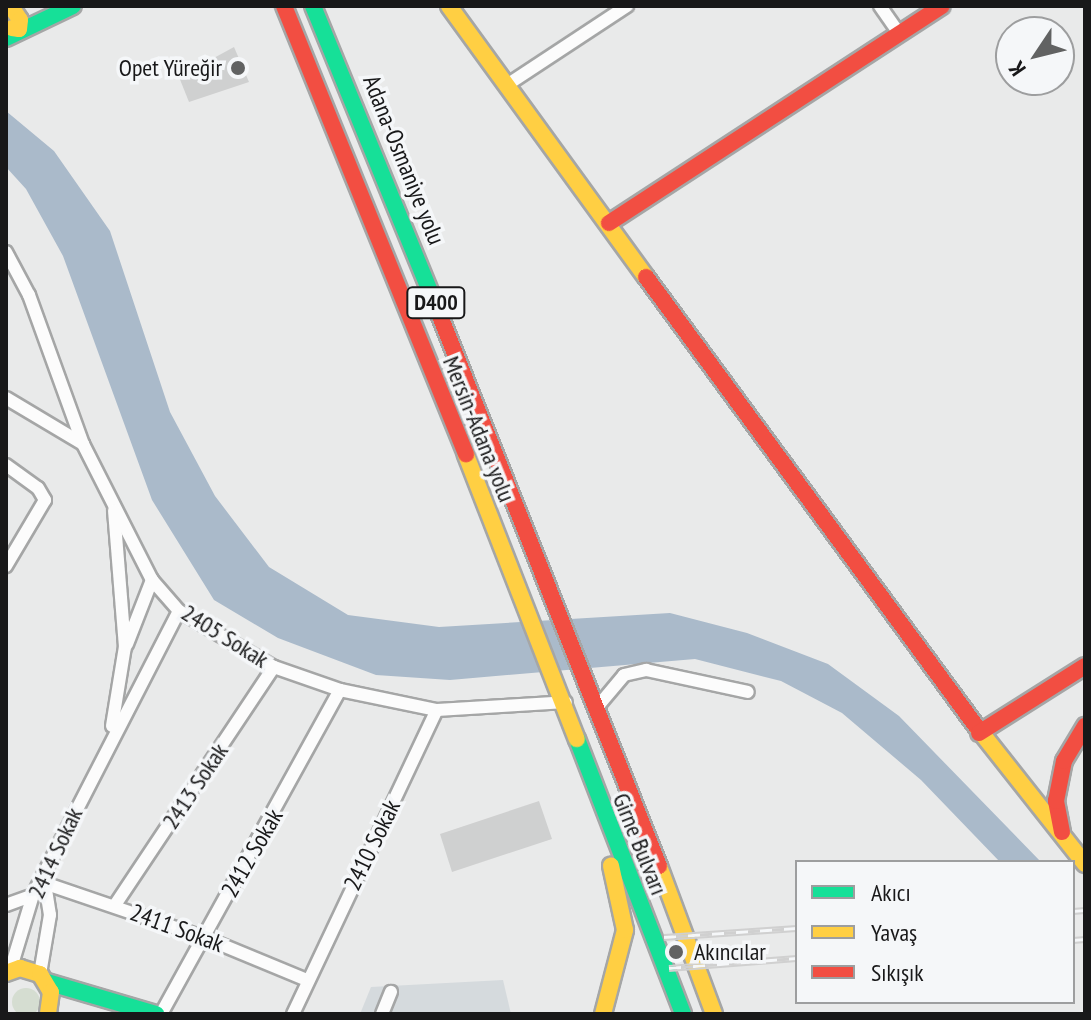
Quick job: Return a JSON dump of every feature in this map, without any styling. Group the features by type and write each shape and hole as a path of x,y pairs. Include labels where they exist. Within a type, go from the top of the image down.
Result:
{"main road":[{"path":"13,7 10,31 73,6"},
{"name":"Mersin-Adana yolu","path":"284,6 561,697"},
{"path":"449,6 979,733 1085,864"},
{"path":"609,223 942,6"},
{"name":"Adana-Osmaniye yolu","path":"315,8 599,705"},
{"path":"979,733 1085,666"},
{"name":"Girne Bulvarı","path":"561,697 597,803 683,1014"},
{"name":"Girne Bulvarı","path":"599,705 694,963 716,1014"},
{"path":"1064,839 1056,801 1064,761 1085,726"},
{"path":"597,803 625,930 603,1014"},
{"path":"8,972 43,978 158,1014"},
{"path":"43,978 48,1014"}],"street":[{"path":"507,85 627,6"},
{"path":"880,6 899,33"},
{"name":"2405 Sokak","path":"6,252 29,295 83,444 152,580 179,611 274,667 340,690 437,710 561,697"},
{"path":"6,398 83,444"},
{"path":"6,465 38,488 45,500 6,566"},
{"name":"2414 Sokak","path":"109,740 125,647 114,507"},
{"path":"125,647 152,580"},
{"name":"2414 Sokak","path":"8,972 33,895 44,880 109,740 179,611"},
{"name":"2413 Sokak","path":"115,905 274,667"},
{"path":"599,705 624,675 646,670 748,692"},
{"name":"2412 Sokak","path":"158,1014 340,690"},
{"name":"2410 Sokak","path":"293,1014 437,710"},
{"path":"43,978 48,944 44,880"},
{"name":"2411 Sokak","path":"44,880 203,937 307,980"},
{"path":"6,905 33,895"},
{"path":"382,1014 391,992"}],"shaded area":[{"path":"503,980 511,1014 360,1014 371,987"},
{"path":"26,988 36,992 40,1002 36,1012 26,1016 16,1012 12,1002 16,992"}],"water":[{"path":"6,111 54,151 110,231 170,412 215,496 269,567 348,615 439,627 670,613 747,633 828,664 899,716 1039,860 998,860 921,780 842,713 781,681 695,659 450,680 376,675 278,638 214,600 152,500 63,256 26,189 6,167"}],"building":[{"path":"234,47 249,82 189,102 179,77"},
{"path":"539,801 552,839 452,872 440,834"}],"railway":[{"path":"1075,911 1085,910"},
{"path":"664,937 795,928"},
{"path":"1075,940 1085,939"},
{"path":"669,968 795,958"}],"traffic: fast":[{"path":"6,38 73,6"},
{"path":"313,6 440,316"},
{"path":"577,739 683,1014"},
{"path":"47,982 156,1014"}],"traffic: slow":[{"path":"449,6 646,277"},
{"path":"12,8 20,20 19,29 12,28"},
{"path":"466,455 577,739"},
{"path":"976,726 1085,864"},
{"path":"603,1014 625,930 611,866"},
{"path":"659,866 714,1014"},
{"path":"6,973 20,968 40,974 51,992 48,1014"}],"traffic: jam":[{"path":"284,6 466,455"},
{"path":"609,223 942,6"},
{"path":"646,277 976,726"},
{"path":"440,316 659,866"},
{"path":"979,733 1085,666"},
{"path":"1062,832 1056,801 1064,761 1085,726"}],"place":[{"name":"Opet Yüreğir","path":"238,68"},
{"name":"Akıncılar","path":"676,952"}]}
